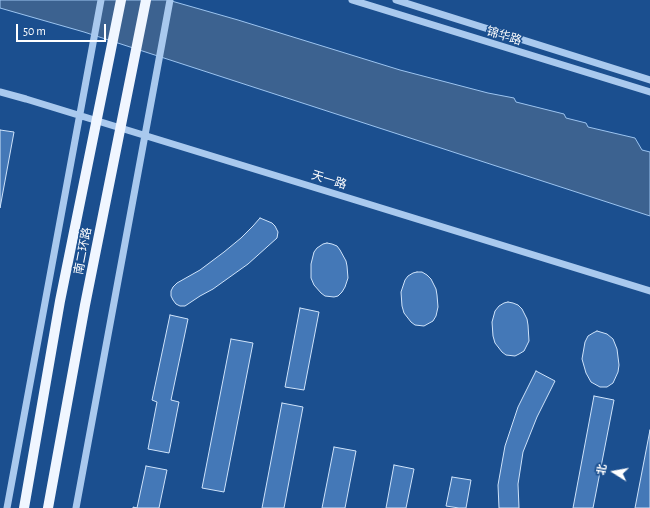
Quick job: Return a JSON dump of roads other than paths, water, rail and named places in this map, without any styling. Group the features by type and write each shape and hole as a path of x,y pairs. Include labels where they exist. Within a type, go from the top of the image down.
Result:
{"main road":[{"name":"南二环路","path":"24,508 60,301 121,0"},
{"name":"南二环路","path":"48,508 85,305 146,0"}],"street":[{"path":"7,508 101,0"},
{"path":"76,508 170,0"},
{"name":"锦华路","path":"352,0 650,92"},
{"name":"锦华路","path":"396,0 650,80"},
{"name":"天一路","path":"0,92 650,291"}],"water":[{"path":"0,0 168,0 400,70 488,93 514,98 516,102 564,114 566,118 586,123 588,127 635,138 642,150 650,152 650,216 84,32 0,8"}]}
